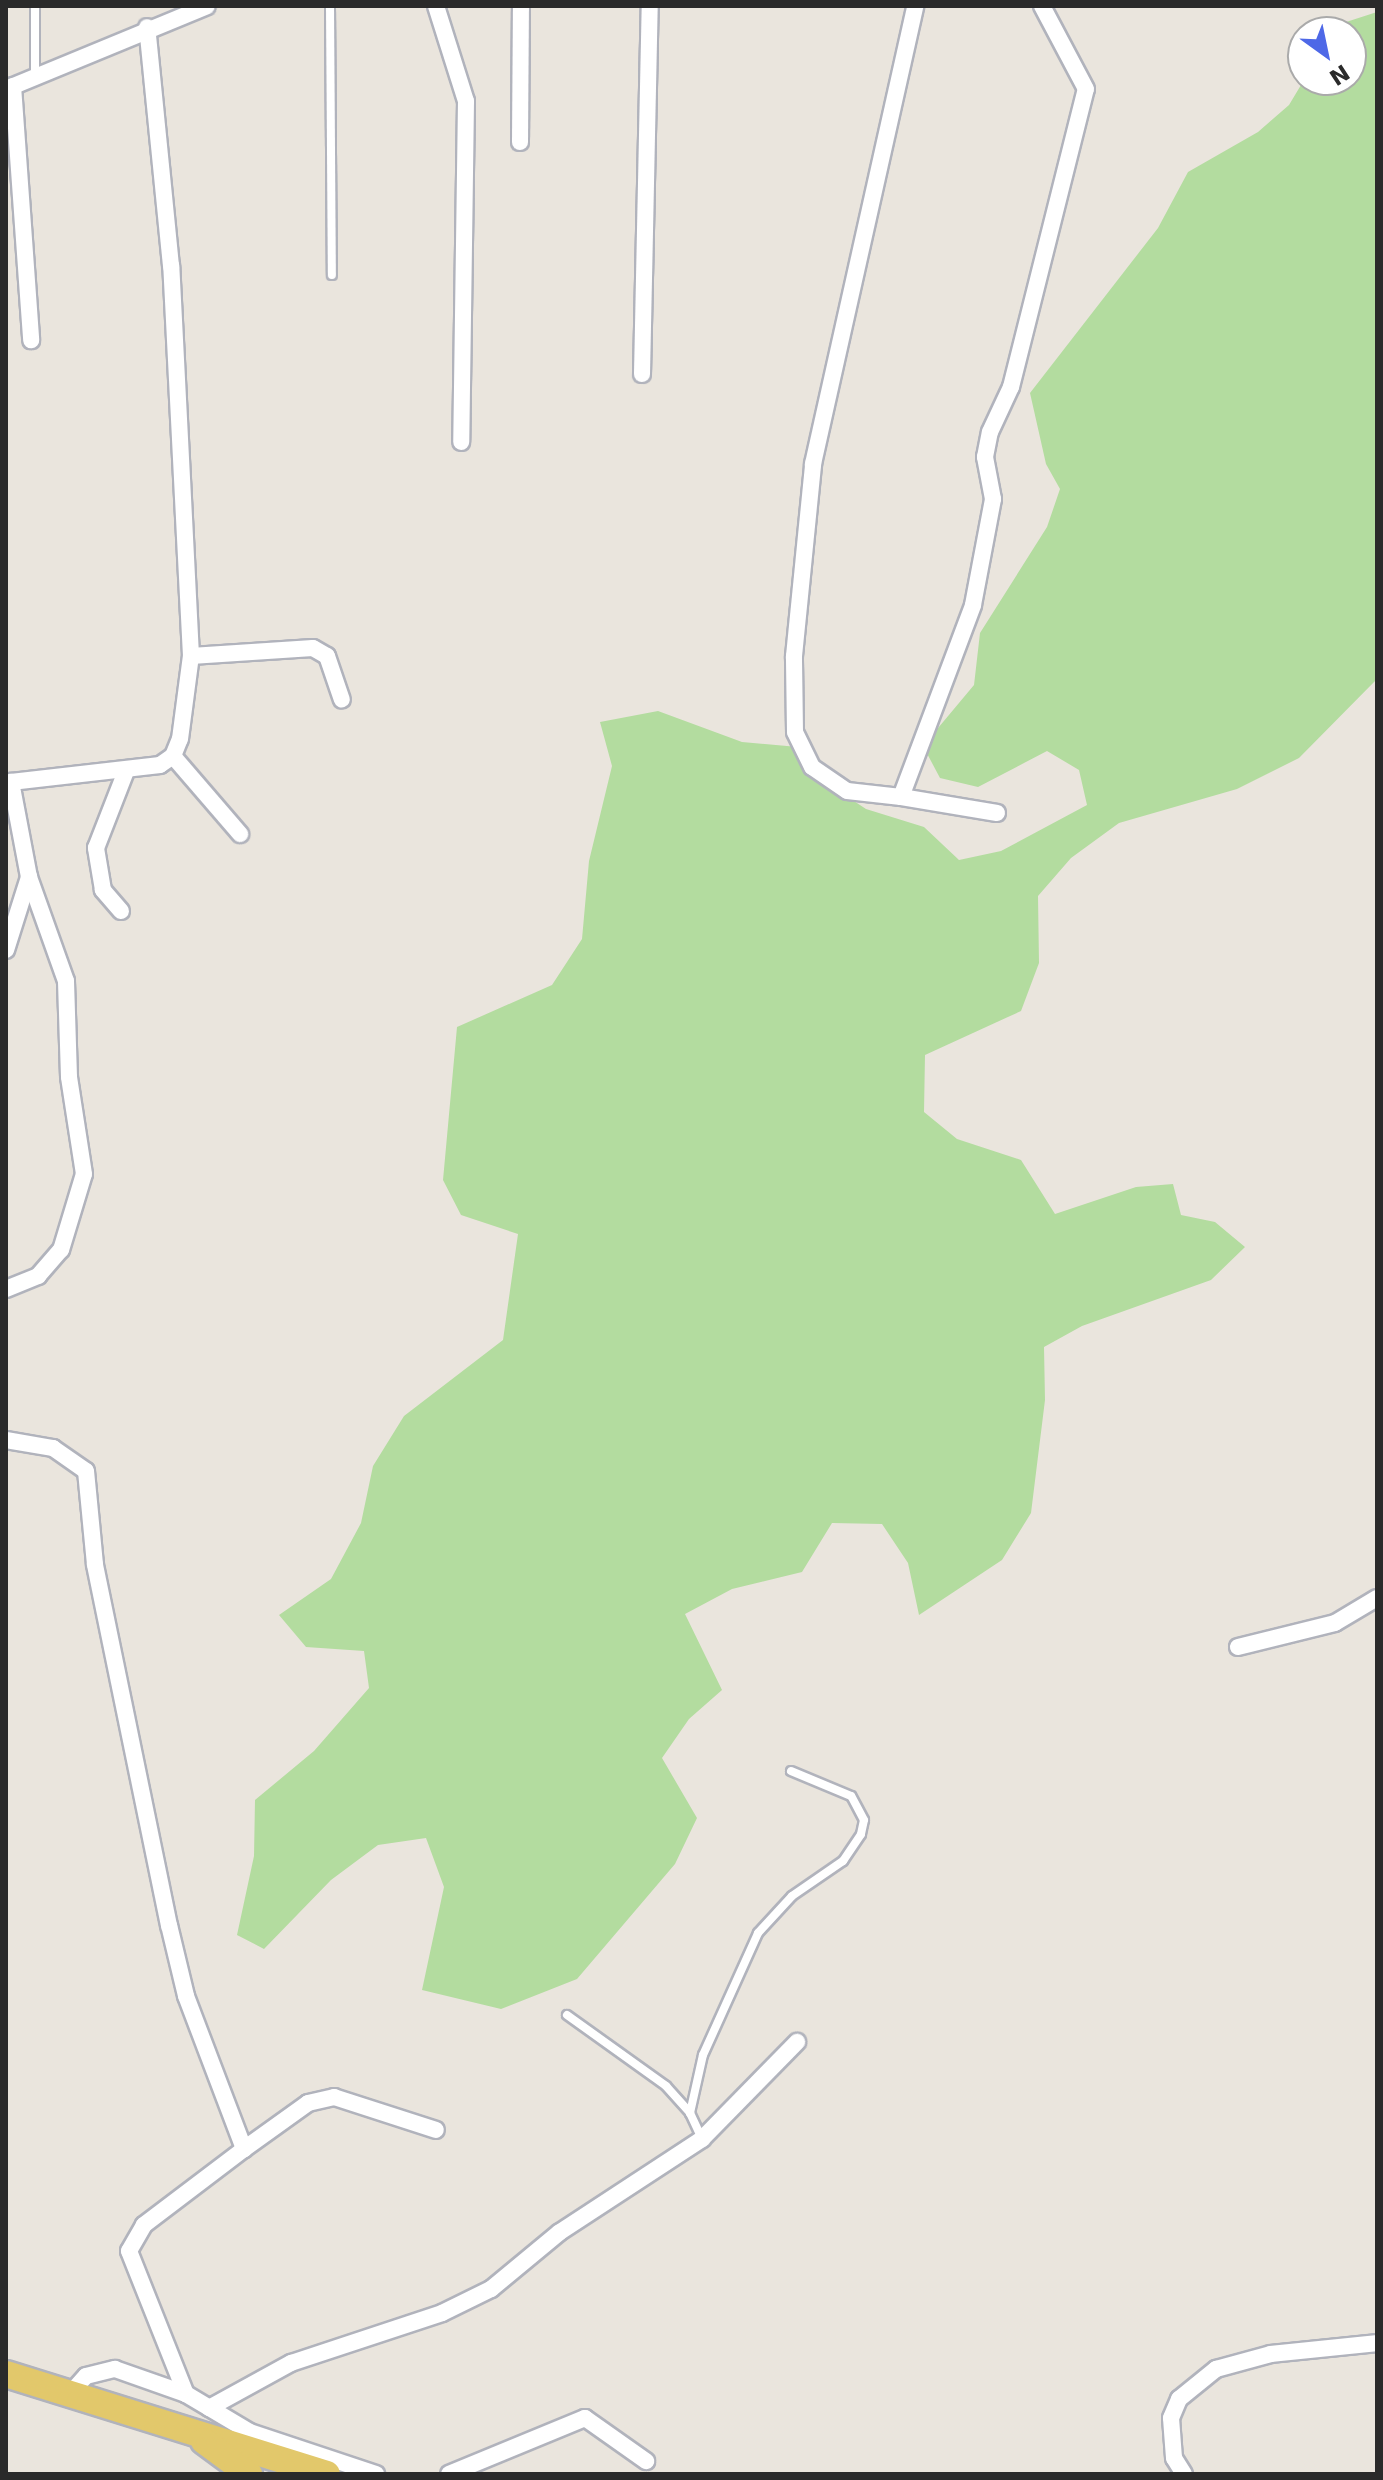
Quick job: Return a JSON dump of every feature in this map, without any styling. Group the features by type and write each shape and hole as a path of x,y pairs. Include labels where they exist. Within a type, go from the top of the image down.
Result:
{"main road":[{"path":"6,2374 197,2436 221,2437 327,2474"},
{"path":"197,2436 249,2474"},
{"path":"224,2454 283,2474"}],"street":[{"path":"31,340 9,88 157,18 207,6"},
{"path":"436,6 466,101 461,442"},
{"path":"520,142 521,6"},
{"path":"642,374 650,6"},
{"path":"915,6 813,464 794,656 795,732 812,767 847,791 997,813"},
{"path":"901,797 973,605 993,499 985,457 990,432 1011,387 1086,89 1042,6"},
{"path":"157,18 191,656 173,756"},
{"path":"191,656 313,648 327,656 342,700"},
{"path":"6,1289 38,1276 61,1250 84,1174 69,1077 66,981 29,877 11,782 126,771 173,756"},
{"path":"173,756 240,834"},
{"path":"121,911 103,890 96,848 126,771"},
{"path":"6,950 29,877"},
{"path":"6,1440 53,1448 86,1471 95,1565 123,1718 182,1982 244,2149"},
{"path":"1238,1647 1335,1623 1377,1598"},
{"path":"209,2408 291,2363 470,2302 560,2232 702,2139 797,2042"},
{"path":"186,2394 129,2251 144,2225 308,2103 334,2097 436,2130"},
{"path":"1184,2474 1174,2458 1171,2418 1179,2399 1216,2369 1271,2354 1377,2343"},
{"path":"68,2396 86,2376 115,2369 186,2394 250,2432 376,2474"},
{"path":"449,2474 585,2418 646,2461"}],"lane":[{"path":"35,6 35,77"},
{"path":"330,6 332,275"},
{"path":"690,2113 703,2055 758,1933 792,1896 843,1861 861,1834 864,1820 851,1796 791,1771"},
{"path":"567,2015 617,2046 690,2113 702,2139"}],"green space":[{"path":"1377,12 1377,679 1299,758 1237,789 1119,823 1071,858 1038,896 1039,963 1021,1011 925,1055 924,1112 957,1139 1021,1160 1055,1214 1136,1187 1173,1184 1181,1215 1215,1222 1245,1247 1211,1280 1082,1326 1044,1347 1045,1400 1031,1513 1002,1560 919,1615 908,1563 882,1524 832,1523 802,1572 732,1589 685,1614 722,1690 689,1719 662,1758 697,1818 675,1864 577,1979 501,2009 422,1990 444,1887 426,1838 378,1845 331,1880 264,1949 237,1935 254,1856 255,1800 314,1751 369,1688 364,1651 306,1647 279,1615 331,1579 361,1523 373,1466 404,1416 503,1340 518,1234 461,1215 443,1180 457,1027 552,985 582,939 589,861 612,766 600,722 658,711 742,742 798,747 831,786 866,809 924,827 959,860 1001,851 1087,805 1079,770 1047,751 978,787 940,778 923,746 974,685 980,633 1047,527 1060,489 1046,464 1030,393 1158,228 1188,172 1258,132 1289,105 1294,96 1367,96 1365,16"}]}
